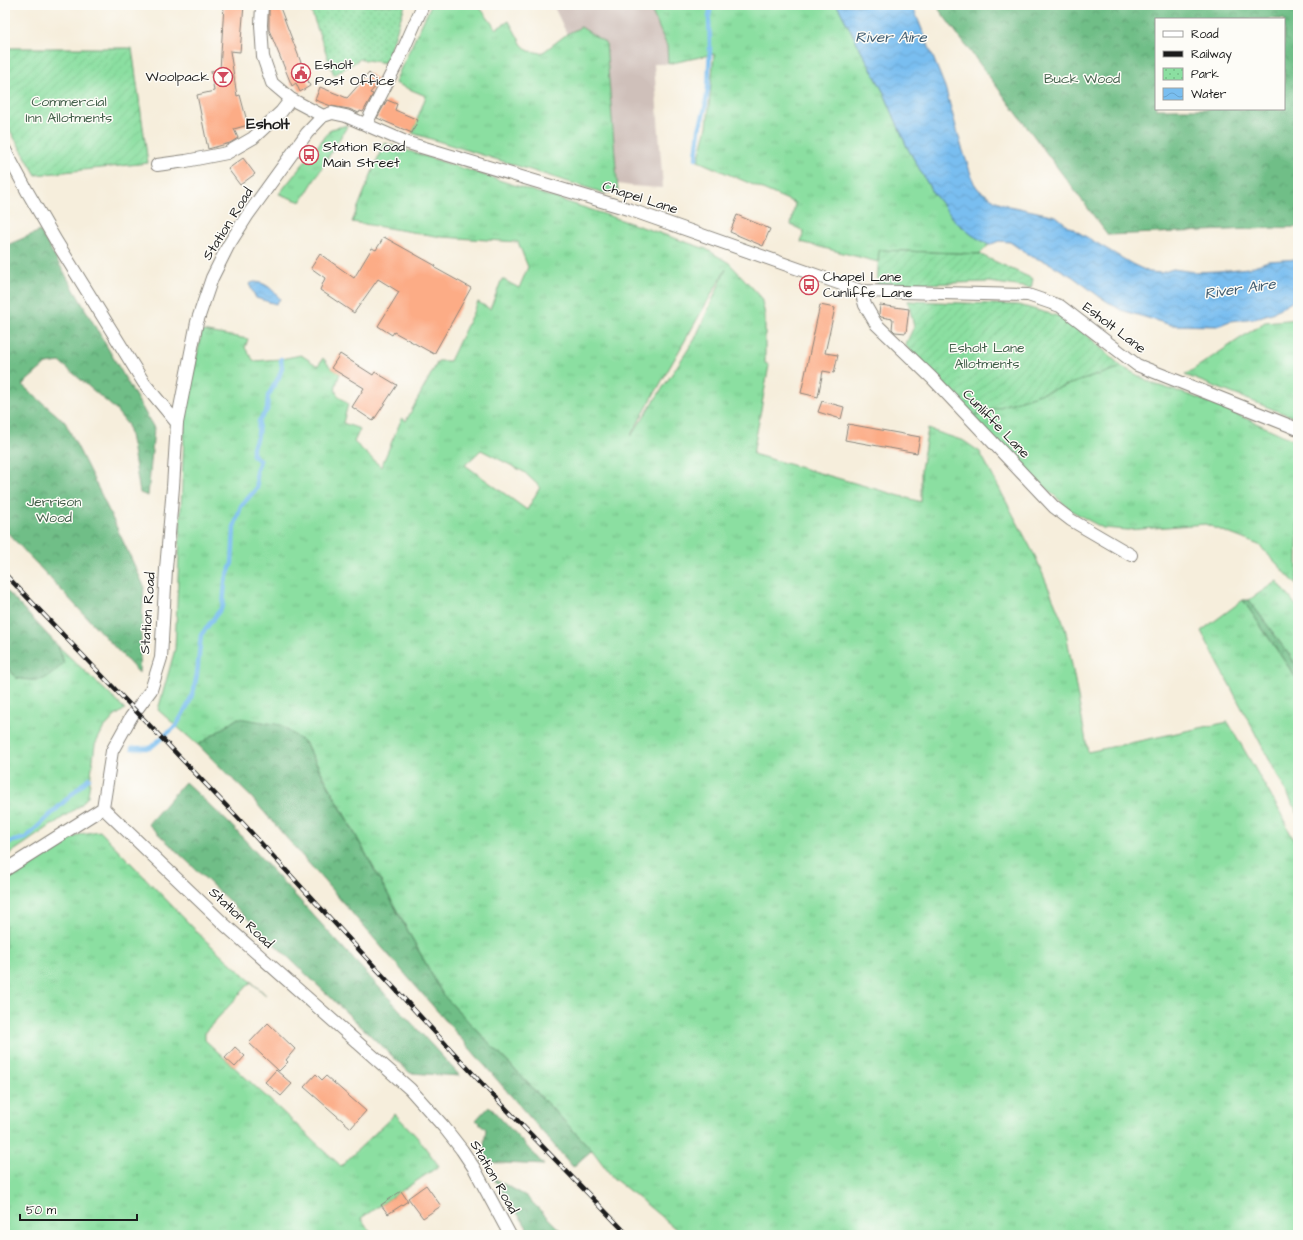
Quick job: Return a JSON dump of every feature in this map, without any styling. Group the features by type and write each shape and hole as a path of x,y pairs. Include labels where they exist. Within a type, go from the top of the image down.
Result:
{"street":[{"path":"262,5 260,25 263,57 272,83 291,98 323,116"},
{"path":"366,124 401,55 423,5"},
{"path":"157,165 227,153 254,138 281,112 291,98"},
{"name":"Chapel Lane","path":"323,116 332,113 346,116 408,142 628,209 861,291 905,292"},
{"name":"Station Road","path":"323,116 307,133 247,216 228,246 212,278 197,322 177,424 161,658 151,690 131,717 112,751 103,808 225,926 410,1089 444,1127 462,1150 474,1168 510,1235"},
{"path":"5,150 56,241 144,383 177,424"},
{"name":"Cunliffe Lane","path":"861,291 865,305 876,324 932,378 1054,507 1071,520 1131,555"},
{"name":"Esholt Lane","path":"905,292 1028,295 1035,297 1060,306 1137,365 1298,429"},
{"path":"5,870 103,808"}],"shaded area":[{"path":"553,5 649,5 667,47 668,64 654,64 663,188 618,184 606,43 581,27 567,34"}],"green space":[{"path":"310,5 405,5 386,63 360,59 334,75"},
{"path":"431,5 478,5 496,29 509,21 522,45 529,51 542,53 567,34 581,27 606,43 618,192 604,193 412,133 426,96 395,83"},
{"path":"649,5 837,5 884,93 907,147 933,193 957,222 972,235 989,245 979,254 879,250 878,262 801,242 804,231 791,225 795,203 698,161 707,127 714,54 668,64 667,46"},
{"name":"Buck Wood","path":"937,5 1298,5 1298,227 1108,235"},
{"name":"Commercial Inn Allotments","path":"5,48 132,48 148,163 36,175 5,122"},
{"path":"348,125 301,202 279,194 331,129"},
{"path":"384,143 595,211 706,249 729,263 761,297 765,315 765,363 769,365 753,454 921,502 921,469 928,429 964,441 980,452 1036,558 1065,627 1088,752 1228,722 1279,810 1298,849 1298,1235 683,1235 613,1178 592,1150 443,995 305,742 238,718 198,745 158,710 175,649 185,412 202,331 248,339 245,348 254,361 281,359 301,355 318,366 323,358 331,368 340,373 336,384 336,391 348,404 343,423 360,429 354,442 381,467 402,418 406,421 438,361 450,361 478,302 490,309 502,279 519,288 528,267 518,242 442,237 352,222","holes":["726,269 695,339 631,436 632,433","481,450 524,472 540,487 527,510 465,465"]},
{"name":"Jerrison Wood","path":"40,231 154,428 148,496 140,493 128,425 114,408 60,362 46,364 22,385 65,422 144,586 139,673 5,530 5,246"},
{"path":"879,250 979,254 1033,279 1031,288 989,282 877,285"},
{"name":"Esholt Lane Allotments","path":"908,301 1019,305 1061,317 1088,336 1122,367 972,416 905,345 914,327"},
{"path":"1298,319 1298,419 1185,375 1265,322"},
{"path":"1122,367 1154,384 1192,396 1225,409 1298,442 1297,585 1259,545 1205,524 1128,530 1103,528 1072,511 1028,472 972,416"},
{"path":"1277,581 1298,608 1298,667 1249,600"},
{"path":"5,589 58,646 64,663 48,677 38,680 16,678 5,663"},
{"path":"1243,600 1298,681 1298,814 1201,631"},
{"path":"1243,600 1249,600 1298,667 1298,681"},
{"path":"58,646 125,709 114,717 103,729 95,745 88,796 81,805 5,857 5,663 16,678 64,663"},
{"path":"238,718 281,725 305,743 443,995 592,1150 573,1167 251,797 198,745"},
{"path":"185,782 231,825 460,1076 410,1073 148,824"},
{"path":"100,831 205,940 266,995 251,982 205,1032 205,1040 341,1166 395,1114 417,1137 439,1166 361,1218 372,1235 5,1235 5,881 80,834"},
{"path":"489,1106 544,1165 482,1162 486,1129 476,1120"},
{"path":"493,1178 526,1196 565,1235 530,1235 526,1226"}],"water":[{"name":"River Aire","path":"837,5 909,5 915,12 945,87 962,148 974,183 979,190 996,201 1009,206 1056,216 1068,226 1132,264 1149,272 1161,273 1173,269 1194,272 1218,271 1249,268 1268,261 1298,259 1298,297 1272,313 1256,318 1230,321 1217,326 1171,325 1121,310 1073,277 1049,263 1030,256 1010,242 999,241 989,245 972,235 956,222 933,193 907,147 884,93"},
{"path":"254,282 262,283 272,290 280,299 276,304 256,298 249,284"}],"building":[{"path":"224,5 244,5 240,52 230,51 237,96 240,95 248,125 234,129 238,138 230,143 208,149 197,95 214,91 211,71 220,70"},
{"path":"269,5 279,5 310,86 300,92 296,83 292,86 269,30"},
{"path":"369,73 379,82 370,93 373,94 363,112 360,111 359,113 349,109 331,106 315,100 320,87 347,98"},
{"path":"387,100 397,104 395,110 418,120 412,133 377,118"},
{"path":"243,158 255,174 240,185 228,169"},
{"path":"737,215 770,229 763,246 730,232"},
{"path":"384,237 436,266 435,268 471,288 434,354 394,332 392,335 378,326 399,292 378,279 354,313 320,290 325,278 311,268 320,254 354,278 372,248 376,250"},
{"path":"820,305 835,308 825,353 838,355 834,373 823,371 818,397 801,393"},
{"path":"880,305 909,309 906,333 895,332 892,329 893,319 881,317 879,315"},
{"path":"340,354 373,375 375,372 397,385 373,421 352,407 364,388 331,368"},
{"path":"822,401 844,407 841,419 818,412"},
{"path":"848,424 920,437 917,453 845,440"},
{"path":"268,1023 295,1049 286,1060 288,1062 279,1071 249,1043"},
{"path":"235,1047 245,1056 235,1067 225,1058"},
{"path":"276,1070 292,1084 281,1096 265,1082"},
{"path":"316,1074 322,1080 326,1076 366,1111 351,1128 304,1087"},
{"path":"426,1185 441,1206 423,1218 408,1198"},
{"path":"401,1191 408,1201 388,1214 381,1205"}],"waterway":[{"path":"696,158 699,130 705,108 708,87 710,47 709,17 711,5"},
{"path":"132,748 150,748 176,726 189,703 197,674 201,635 223,606 225,582 232,563 234,527 241,506 257,488 256,471 260,461 253,455 253,447 258,435 259,421 267,410 268,396 279,377 282,368 281,359"},
{"path":"5,843 26,838 89,778"}],"railway":[{"path":"5,574 238,818 486,1088 628,1235"}],"place":[{"name":"Esholt Post Office","path":"301,73"},
{"name":"Woolpack","path":"223,77"},
{"name":"Station Road Main Street","path":"309,155"},
{"name":"Chapel Lane Cunliffe Lane","path":"809,285"}],"district":[{"name":"Esholt","path":"268,124"}]}
